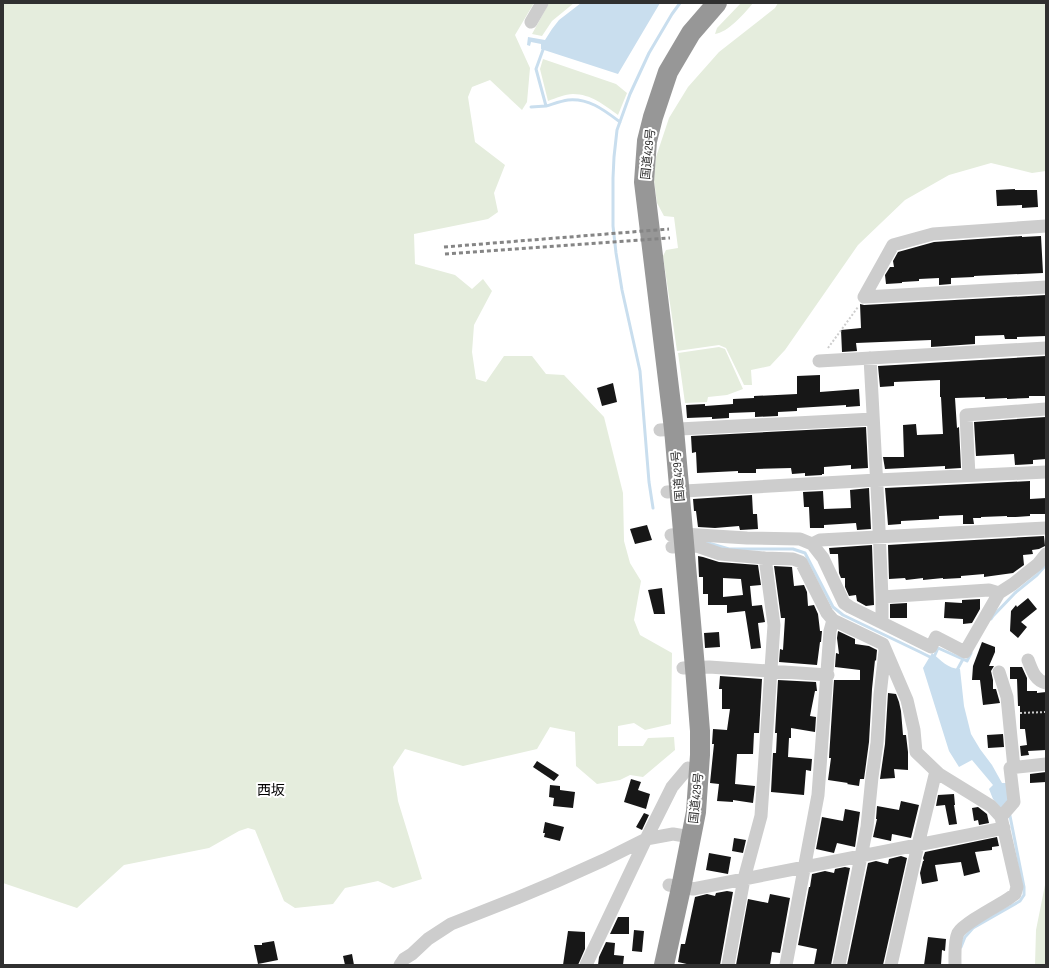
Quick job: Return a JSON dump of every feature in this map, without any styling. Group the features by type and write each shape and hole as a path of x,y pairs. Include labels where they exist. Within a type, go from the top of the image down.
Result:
{"highway":[{"name":"国道429号","path":"667,430 649,323 634,205 635,150 639,126 657,71 668,50 685,25 704,3"},
{"name":"国道429号","path":"664,965 675,887 686,836 696,812 700,756 700,731 689,668 644,182 647,141 653,117 668,72 691,33 717,3"},
{"name":"国道429号","path":"686,836 689,668"},
{"name":"国道429号","path":"652,965 675,887"}],"street":[{"path":"531,22 542,3"},
{"path":"864,298 893,245 933,234 1046,226"},
{"path":"864,298 1046,287"},
{"path":"819,360 1046,348"},
{"path":"870,358 880,536 882,623"},
{"path":"969,476 966,415 1046,409"},
{"path":"667,430 873,419"},
{"path":"673,492 1046,472"},
{"path":"812,544 820,540 1046,528"},
{"path":"677,540 747,538 800,539 812,544 823,558 844,604 931,647 936,637 965,652 1000,593 1038,564 1046,554"},
{"path":"677,540 720,554 793,559 801,562 827,613 833,620 883,644 907,700 914,730 916,752 936,772 1005,816 1017,887 1014,894 1008,899 961,930 958,934 956,945 955,965"},
{"path":"728,965 744,879 761,816 774,625 764,558"},
{"path":"882,597 989,590 1000,593"},
{"path":"786,965 818,795 828,675 830,631 833,620"},
{"path":"839,965 867,827 877,742 885,650"},
{"path":"1028,660 1034,675 1046,683"},
{"path":"689,668 709,667 828,675"},
{"path":"998,672 1007,697 1014,768"},
{"path":"675,887 693,890 918,845 1005,816 1014,802 1010,768 1046,764"},
{"path":"586,965 672,787 688,768"},
{"path":"891,965 936,772"},
{"path":"400,965 404,959 412,954 428,939 451,924 604,860 646,839 673,834 686,836"}],"path":[{"path":"819,360 864,298"},
{"path":"1009,713 1046,712"}],"green space":[{"path":"3,3 534,3 515,35 530,68 527,102 522,110 490,80 472,87 468,97 475,142 505,165 494,193 498,212 488,219 414,234 415,264 455,275 472,289 483,279 492,291 474,325 472,352 476,379 486,382 504,356 532,356 546,374 564,375 604,417 623,493 624,541 630,563 641,581 634,620 640,635 672,653 671,724 645,730 634,723 618,726 618,746 643,746 648,738 674,737 675,750 643,777 630,775 620,780 597,784 576,766 575,732 550,727 537,749 463,766 405,749 393,767 398,801 422,879 393,888 378,881 345,888 333,904 295,908 284,901 255,830 248,828 239,831 209,848 124,865 77,908 3,883"},
{"path":"549,3 574,3 552,21 542,36 532,34"},
{"path":"741,3 753,3 741,17 730,26 720,33 715,34 717,28"},
{"path":"778,3 1046,3 1046,171 1032,173 991,163 949,175 905,200 858,245 785,350 770,366 751,370 752,385 744,385 726,348 719,345 677,351 663,256 666,250 678,248 674,217 664,216 657,203 654,180 656,157 669,118 688,87 719,52 775,8"},
{"path":"543,59 616,84 627,93 618,115 597,101 580,94 560,96 548,101 540,69"},
{"path":"719,347 725,349 743,389 727,395 708,397 707,402 685,403 678,353"},
{"path":"1046,880 1046,965 1035,965 1036,930"}],"water":[{"path":"581,3 660,3 618,74 541,49 541,44 531,42 530,46 527,45 528,37 545,40 559,20"},
{"path":"932,653 948,666 960,669 964,706 971,734 1002,783 1006,783 1010,799 1001,808 993,799 989,789 993,785 972,760 959,767 949,751 923,668"}],"building":[{"path":"996,190 1037,190 1038,207 1022,208 1022,205 997,206"},
{"path":"1041,236 1043,273 951,278 951,284 939,285 939,278 919,279 919,281 886,284 885,275 890,267 894,267 893,261 898,252 934,242"},
{"path":"1046,295 1046,336 1005,339 1004,335 975,336 975,344 931,347 931,340 856,343 857,351 842,352 841,330 861,328 860,304"},
{"path":"1046,356 1046,396 1029,396 1029,398 1007,399 985,399 985,397 955,398 957,428 959,427 961,468 945,469 945,466 885,469 883,457 904,457 903,425 916,424 917,435 943,434 940,380 894,382 894,386 880,387 878,366"},
{"path":"820,375 820,392 859,389 860,406 846,407 846,405 797,408 797,411 778,412 778,416 755,417 755,412 729,413 729,418 687,418 686,405 705,404 705,406 733,404 733,399 754,398 754,396 797,394 797,376"},
{"path":"613,383 617,402 602,406 597,388"},
{"path":"1046,417 1046,459 1033,460 1033,464 1015,465 1014,454 976,456 974,422"},
{"path":"866,427 868,468 851,469 851,465 824,467 824,474 822,475 805,476 805,473 792,474 791,468 756,469 756,473 738,473 738,471 697,473 696,452 692,453 691,436"},
{"path":"1030,481 1030,499 1046,498 1046,514 1030,514 1030,516 1016,517 1007,516 973,518 974,524 963,524 963,515 939,516 939,519 901,521 901,524 888,525 885,488"},
{"path":"869,488 871,529 857,530 856,523 824,525 824,528 810,528 809,507 804,507 803,492 823,491 824,509 851,508 850,490"},
{"path":"752,495 753,514 757,514 758,529 740,530 739,526 715,528 698,527 693,499"},
{"path":"647,525 652,540 635,544 630,529"},
{"path":"1044,536 1045,546 1032,550 1033,554 1023,555 1024,565 1013,573 984,577 984,574 961,576 961,578 923,580 923,578 906,580 905,578 889,579 888,545"},
{"path":"872,545 874,605 866,606 857,601 856,595 849,596 845,587 845,578 841,578 839,573 838,554 830,554 829,548"},
{"path":"698,556 719,562 758,565 761,585 750,586 752,606 762,605 765,622 758,623 761,648 751,649 745,611 727,613 727,605 708,605 708,594 703,594 703,577 699,577","holes":["723,578 741,579 743,595 723,597"]},
{"path":"774,566 792,567 794,586 804,585 807,592 808,606 814,605 818,614 820,631 822,631 817,665 779,662 780,649 783,650 785,618 781,618"},
{"path":"662,588 665,614 654,614 648,590"},
{"path":"1028,598 1037,609 1021,622 1027,627 1018,638 1010,631 1011,611 1016,605 1017,607"},
{"path":"980,599 980,609 972,623 963,624 963,619 944,618 945,602 962,603 962,600"},
{"path":"907,603 907,618 890,618 890,604"},
{"path":"838,631 855,639 855,644 869,646 877,650 872,689 869,742 864,779 860,779 859,786 828,780 831,758 829,758 834,680 860,680 860,670 835,667 836,653 839,654 837,638"},
{"path":"719,632 720,647 705,648 704,633"},
{"path":"982,642 995,647 995,652 989,666 994,666 991,671 993,689 996,689 1000,703 983,705 980,680 972,680 973,666"},
{"path":"1010,667 1022,667 1027,678 1027,691 1037,691 1037,693 1046,692 1046,750 1028,751 1029,755 1021,756 1020,746 1027,745 1025,729 1020,729 1020,706 1018,706 1017,679 1010,679"},
{"path":"720,676 762,679 759,733 754,733 753,754 737,754 735,784 755,786 753,803 733,800 733,802 717,801 719,784 710,783 714,744 712,744 713,729 727,730 730,709 722,709 722,689 719,689"},
{"path":"778,680 816,682 817,691 815,691 810,716 816,717 815,732 791,728 791,738 789,738 788,757 812,759 811,771 806,770 804,795 771,792 773,753 776,753 777,733 775,733"},
{"path":"888,693 896,694 899,702 903,735 906,735 908,770 894,769 895,778 880,779 885,744"},
{"path":"1003,734 1004,747 988,748 987,735"},
{"path":"537,761 559,775 554,781 533,767"},
{"path":"1046,772 1046,782 1030,783 1030,774"},
{"path":"631,779 641,782 638,790 650,794 646,809 624,802"},
{"path":"550,785 560,786 560,790 575,792 573,808 553,806 554,798 549,797"},
{"path":"954,794 957,824 949,825 945,805 936,806 938,795"},
{"path":"901,801 919,805 911,838 892,834 891,841 873,837 877,819 877,806 899,810"},
{"path":"978,807 987,814 989,823 979,825 978,820 974,821 972,808"},
{"path":"845,809 860,812 855,847 837,843 834,853 816,849 822,817 843,821"},
{"path":"644,813 649,815 642,830 636,827"},
{"path":"545,822 564,827 560,841 544,837 545,833 543,833"},
{"path":"997,837 999,846 992,847 992,850 975,852 980,872 964,876 961,862 935,865 938,881 922,884 920,873 925,852"},
{"path":"734,838 746,840 743,853 732,851"},
{"path":"709,853 731,857 728,874 706,870"},
{"path":"901,856 907,858 883,965 847,965 868,863 876,861 888,864 889,859"},
{"path":"845,867 850,868 831,965 814,965 817,949 798,945 812,874 825,871 834,873 835,869"},
{"path":"727,891 733,892 720,965 691,965 678,962 681,944 685,944 695,897 707,894 715,896 716,893"},
{"path":"770,894 790,898 780,953 772,952 770,965 736,965 748,899 768,903"},
{"path":"618,917 629,917 629,934 610,934"},
{"path":"634,930 644,931 642,952 632,951"},
{"path":"568,931 585,932 585,949 578,965 563,965"},
{"path":"928,937 946,939 945,951 942,950 941,965 924,965"},
{"path":"274,941 278,960 258,964 254,945 262,945 262,943"},
{"path":"606,942 615,943 614,955 624,956 623,965 598,965 599,957"},
{"path":"352,954 354,965 345,965 343,956"}],"waterway":[{"path":"653,508 649,482 640,371 622,290 616,253 613,226 614,157 617,130 630,94 649,53 680,3"},
{"path":"544,47 536,69 546,106 568,100 583,101 602,109 620,122"},
{"path":"531,107 546,106"},
{"path":"705,542 729,549 793,549 805,553 833,607 843,615 932,658"},
{"path":"991,619 1015,593 1037,575 1044,567"},
{"path":"934,657 938,648 967,661 971,653"},
{"path":"956,672 963,659"},
{"path":"961,947 965,937 973,928 1020,901 1024,895 1024,887 1009,813"}],"railway":[{"path":"444,247 669,229"},
{"path":"445,254 670,238"}],"district":[{"name":"西坂","path":"271,790"}]}
